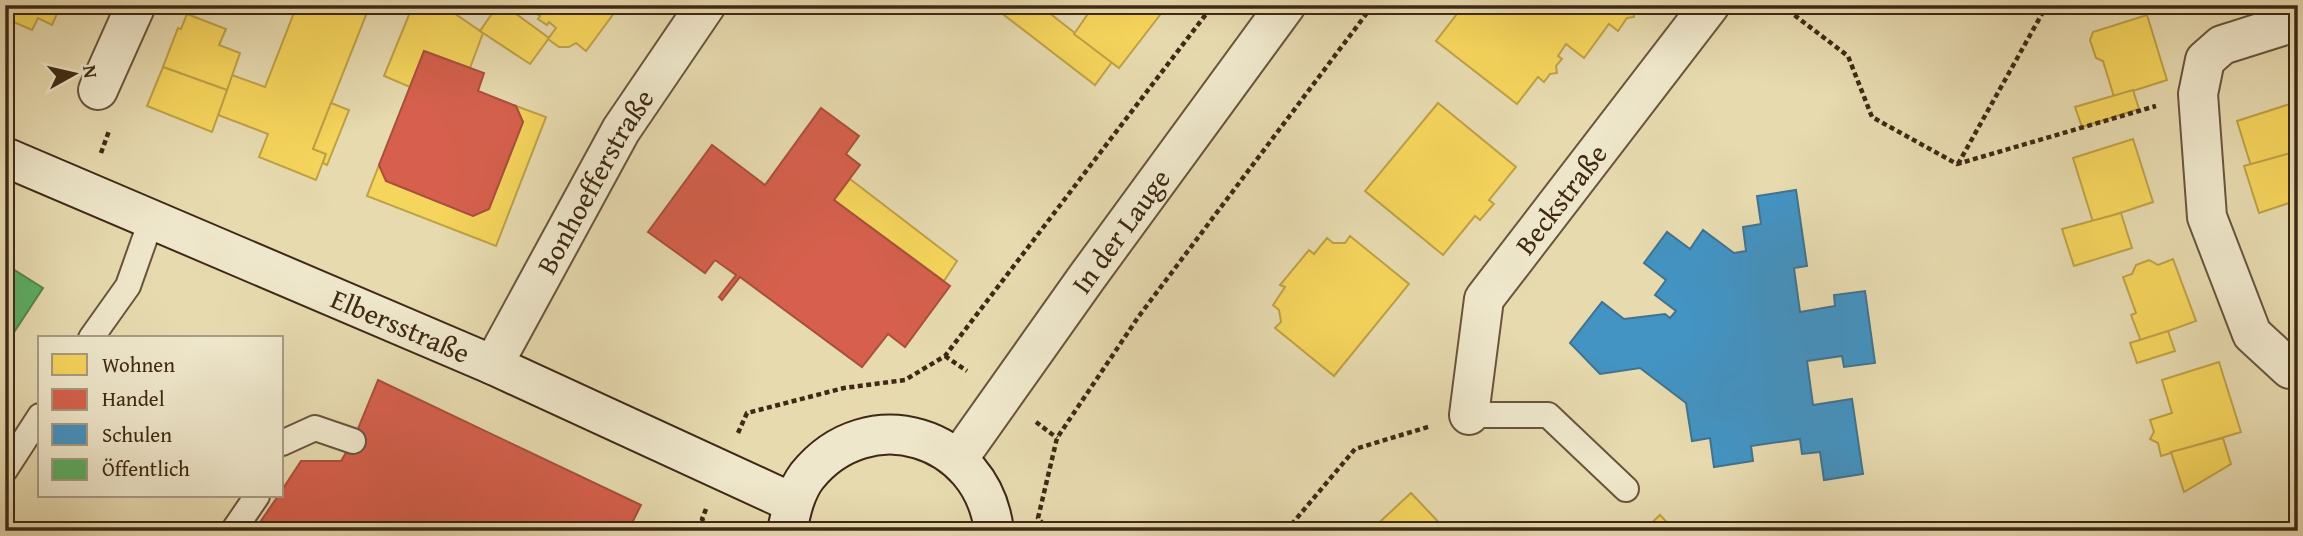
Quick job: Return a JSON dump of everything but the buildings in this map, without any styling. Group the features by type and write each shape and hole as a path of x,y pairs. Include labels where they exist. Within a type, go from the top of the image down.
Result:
{"street":[{"path":"97,90 136,5"},
{"name":"Bonhoefferstraße","path":"493,365 621,130 706,5"},
{"name":"In der Lauge","path":"958,459 1087,276 1286,5"},
{"name":"Beckstraße","path":"1469,415 1484,299 1710,5"},
{"path":"2290,369 2252,334 2207,217 2197,94 2205,60 2222,44 2298,21"},
{"name":"Elbersstraße","path":"5,157 493,365 790,517"},
{"path":"790,517 806,477 826,456 850,442 878,435 906,435 934,444 958,459 979,482 992,512 994,531"}],"lane":[{"path":"92,336 128,286 152,218"},
{"path":"1469,415 1548,415 1626,489"},
{"path":"5,470 38,419"},
{"path":"284,442 315,429 354,441"},
{"path":"233,531 256,498"}],"path":[{"path":"945,356 1213,5"},
{"path":"1049,531 1038,518 1057,438 1139,316 1373,5"},
{"path":"1781,5 1848,56 1872,117 1957,164 2197,94"},
{"path":"1957,164 2043,12 2044,5"},
{"path":"86,190 113,120 97,90"},
{"path":"1286,531 1355,449 1469,415"}],"railway":[{"path":"2285,531 2298,522"}]}
